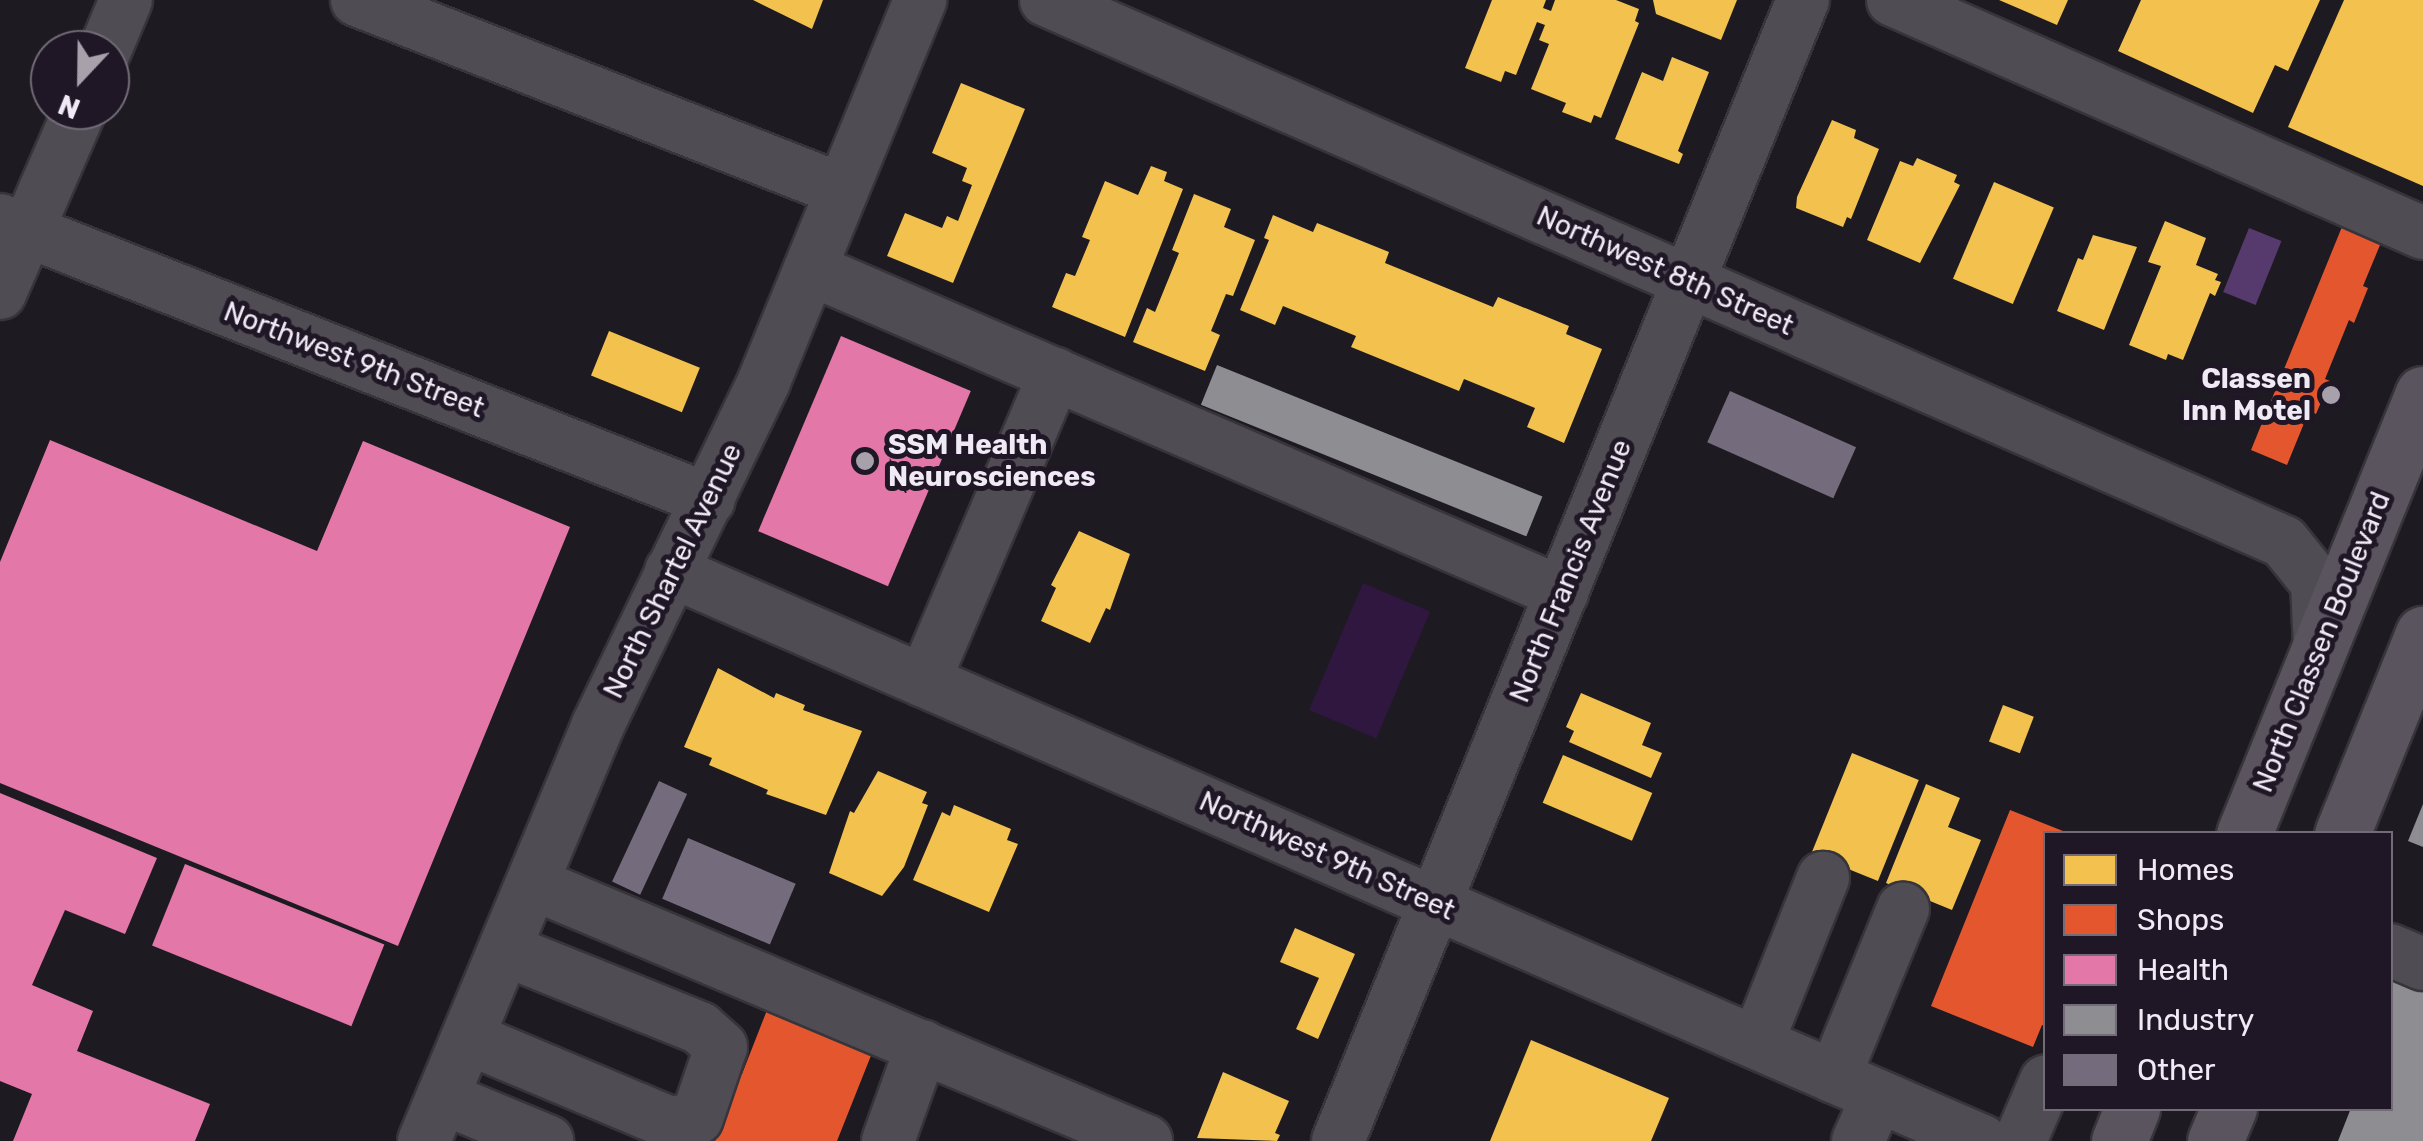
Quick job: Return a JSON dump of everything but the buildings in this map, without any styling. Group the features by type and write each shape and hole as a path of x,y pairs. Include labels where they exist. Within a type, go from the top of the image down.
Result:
{"main road":[{"name":"North Classen Boulevard","path":"2245,831 2423,394"},
{"path":"2343,831 2423,634"},
{"path":"2119,1141 2131,1111"},
{"path":"2216,1141 2228,1111"}],"street":[{"path":"113,30 126,0"},
{"path":"357,0 842,190"},
{"name":"North Shartel Avenue","path":"434,1120 598,725 708,500 810,269 920,0"},
{"name":"Northwest 8th Street","path":"1046,0 2284,542 2317,583 2320,648"},
{"name":"North Francis Avenue","path":"1338,1141 1803,0"},
{"path":"1894,0 2423,234"},
{"path":"0,293 15,226 69,130"},
{"name":"Northwest 9th Street","path":"15,226 708,500"},
{"path":"810,269 1562,593"},
{"path":"924,681 1055,374"},
{"name":"Northwest 8th Street","path":"2284,542 2334,537 2373,517"},
{"name":"Northwest 9th Street","path":"671,571 1757,1043 1857,1105 1982,1141"},
{"path":"1757,1043 1823,878"},
{"path":"534,884 1146,1141"},
{"path":"1857,1105 1903,908"},
{"path":"468,1038 670,1124 697,1118 721,1047 700,1028 506,950"},
{"path":"2393,951 2423,964"},
{"path":"888,1141 922,1046"},
{"path":"2020,1141 2043,1088"},
{"path":"434,1120 547,1141"}],"shaded area":[{"path":"2249,228 2281,241 2256,305 2223,292"},
{"path":"1363,583 1430,612 1376,739 1309,710"}],"place":[{"name":"Classen Inn Motel","path":"2331,395"},
{"name":"SSM Health Neurosciences","path":"865,461"}]}
